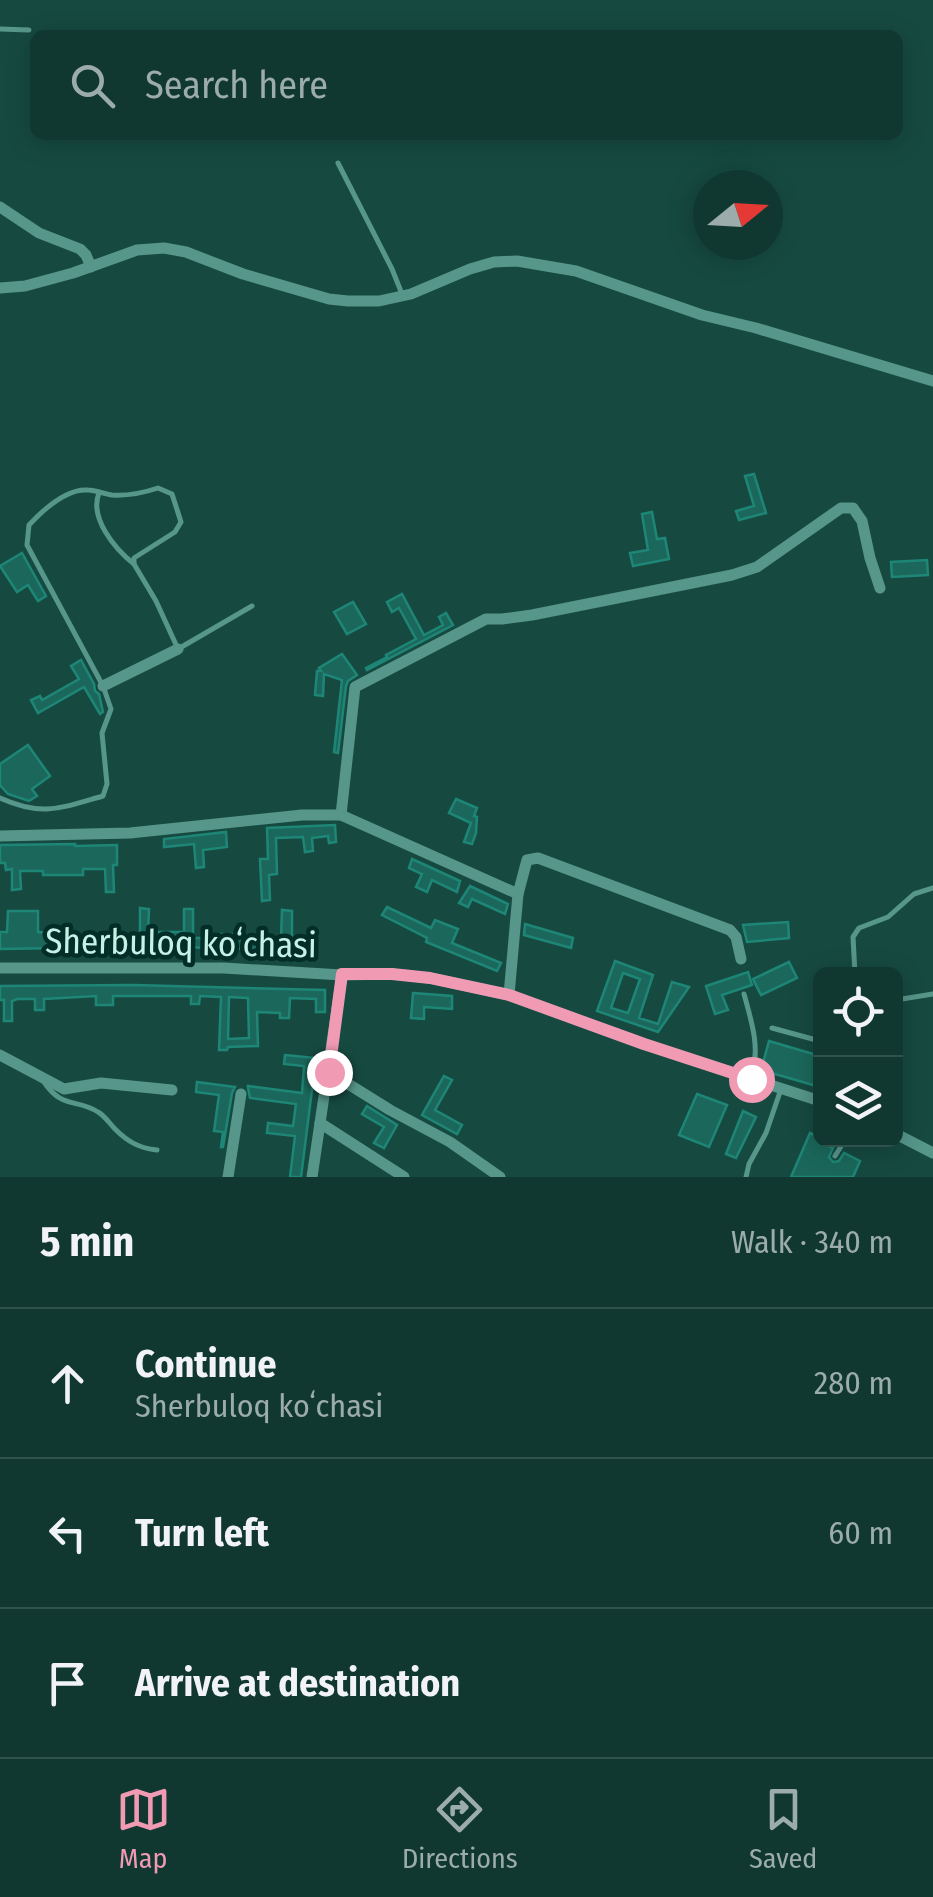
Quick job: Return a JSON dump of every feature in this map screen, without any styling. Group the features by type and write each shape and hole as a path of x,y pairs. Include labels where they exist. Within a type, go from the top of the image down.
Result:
{"street":[{"path":"0,208 38,233 83,251 91,267"},
{"path":"0,288 25,286 137,250 176,249 243,274 329,298 364,301 402,296 494,262 517,261 558,266 702,316 756,328 933,381"},
{"path":"341,815 355,688 486,619 532,615 757,567 841,508 854,508 862,521 880,588"},
{"path":"103,686 178,648"},
{"path":"0,836 130,833 302,815 341,815 518,894"},
{"path":"509,995 518,894 527,860 538,858 730,930 736,937 741,959"},
{"name":"Sherbuloq koʻchasi","path":"0,968 224,968 430,978 509,995 813,1100"},
{"path":"312,1177 342,974"},
{"path":"0,1055 64,1089 101,1083 172,1090"},
{"path":"329,1072 450,1142 500,1177"},
{"path":"228,1177 240,1094"},
{"path":"320,1123 404,1177"},
{"path":"903,1138 933,1153"}],"lane":[{"path":"0,28 29,30"},
{"path":"338,163 402,296"},
{"path":"0,798 21,808 64,808 103,796 108,784 102,733 110,709 103,686 28,545 29,525 46,508 73,492 88,490 112,495 158,488 172,494 181,522 175,532 134,558 134,564"},
{"path":"98,492 98,513 107,534 134,564 178,648 252,606"},
{"path":"855,967 854,937 858,928 888,917 914,894 933,888"},
{"path":"744,994 755,1032 756,1060 751,1079"},
{"path":"903,999 933,994"},
{"path":"772,1028 813,1040"},
{"path":"43,1079 68,1104 100,1113 139,1148 157,1150"},
{"path":"746,1177 781,1089"},
{"path":"835,1156 840,1147"}],"building":[{"path":"754,474 766,513 739,520 736,511 754,506 745,476"},
{"path":"652,512 657,539 665,538 669,559 633,566 630,553 648,550 642,514"},
{"path":"22,553 46,596 38,601 28,585 17,592 0,566"},
{"path":"927,560 928,575 892,577 891,562"},
{"path":"402,594 424,635 443,625 439,617 446,613 453,625 367,670 416,639 399,608 392,612 387,602"},
{"path":"353,602 366,624 347,634 334,612"},
{"path":"342,654 357,675 346,686 338,753 334,752 342,680 324,674 323,696 315,695 317,671"},
{"path":"81,660 99,694 103,712 100,714 84,687 38,713 31,700 40,696 42,700 79,679 71,666"},
{"path":"28,745 50,776 32,789 37,796 29,801 8,794 0,785 0,764"},
{"path":"456,799 477,808 472,844 464,842 471,823 449,813"},
{"path":"335,825 336,842 329,843 328,836 312,838 313,851 305,852 303,837 276,838 277,874 269,875 270,900 262,901 260,859 268,859 267,828"},
{"path":"226,832 227,847 203,850 204,867 196,868 194,844 164,847 164,839"},
{"path":"0,845 117,845 114,892 106,892 105,869 83,869 83,875 20,871 21,889 12,890 12,869 6,870 5,863 0,863"},
{"path":"412,859 460,881 457,892 432,880 427,892 416,887 422,874 409,868"},
{"path":"470,886 508,904 505,914 472,899 468,907 459,903"},
{"path":"387,907 431,928 435,920 458,929 452,943 501,963 497,971 426,942 427,938 382,915"},
{"path":"140,908 149,909 148,932 184,932 184,909 193,909 193,938 238,934 281,938 282,910 292,911 292,950 140,946"},
{"path":"8,911 38,911 38,932 60,933 60,948 0,949 0,932 7,932"},
{"path":"788,922 789,938 747,942 743,925"},
{"path":"525,924 573,938 571,948 524,935"},
{"path":"615,961 653,975 639,1018 658,1024 672,982 689,987 658,1032 597,1011","holes":["623,973 640,979 628,1013 611,1008"]},
{"path":"789,962 797,978 761,995 753,979"},
{"path":"748,972 752,985 722,995 728,1010 715,1014 706,986"},
{"path":"0,986 325,990 325,1012 316,1012 316,999 290,998 289,1018 280,1018 280,1013 257,1012 258,1046 219,1050 221,997 200,996 199,1004 191,1004 191,996 113,996 113,1005 96,1005 96,996 44,999 44,1010 35,1010 35,999 17,999 12,1001 12,1021 4,1021","holes":["229,997 248,998 249,1038 228,1039"]},
{"path":"413,993 452,996 452,1009 424,1007 424,1019 411,1018"},
{"path":"769,1041 813,1054 813,1085 761,1070"},
{"path":"285,1055 316,1058 301,1177 290,1177 295,1136 267,1133 268,1123 293,1126 296,1104 250,1098 248,1088 302,1093 304,1066 284,1064"},
{"path":"444,1076 452,1080 435,1110 462,1125 457,1134 422,1115"},
{"path":"197,1082 235,1087 223,1147 223,1132 214,1131 219,1095 196,1092"},
{"path":"697,1094 727,1105 709,1147 679,1135"},
{"path":"367,1106 397,1125 384,1148 374,1143 384,1127 362,1114"},
{"path":"743,1111 756,1117 736,1158 726,1154"},
{"path":"810,1133 813,1147 833,1148 829,1157 833,1162 839,1161 844,1153 860,1161 853,1177 791,1177"}],"route":[{"path":"329,1072 342,974 392,974 509,995 751,1079"}]}
